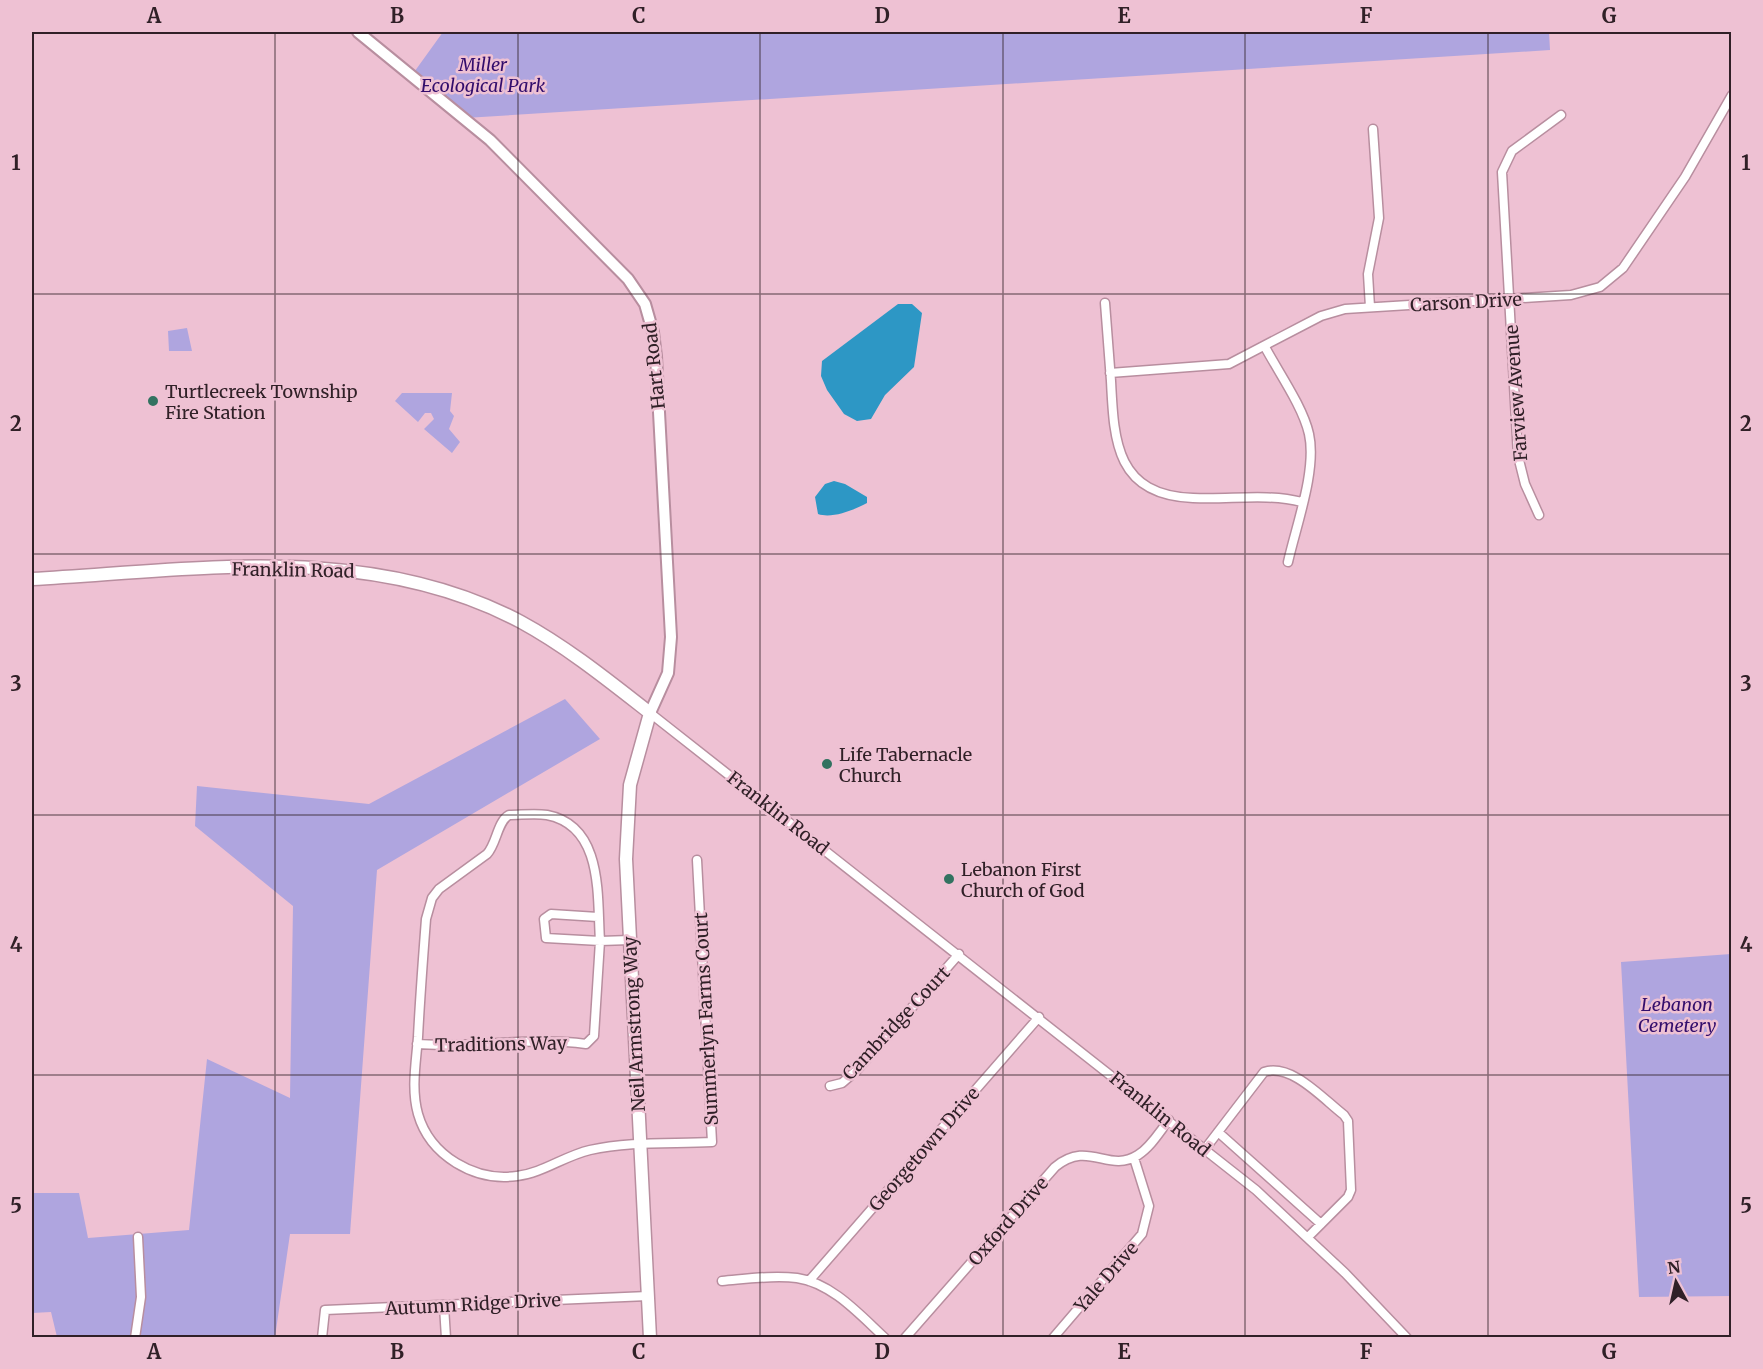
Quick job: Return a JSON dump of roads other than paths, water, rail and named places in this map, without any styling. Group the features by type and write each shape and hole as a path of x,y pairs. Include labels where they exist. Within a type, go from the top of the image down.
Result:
{"main road":[{"name":"Franklin Road","path":"32,579 291,566 359,570 389,575 448,591 520,621 558,645 650,713"},
{"name":"Neil Armstrong Way","path":"650,713 630,785 626,859 650,1338"}],"street":[{"name":"Hart Road","path":"358,32 490,140 600,248 628,279 645,304 656,356 671,637 669,673 650,713"},
{"name":"Carson Drive","path":"1110,373 1224,365 1333,312 1370,307 1578,294 1610,281 1623,268 1674,194 1731,95"},
{"name":"Farview Avenue","path":"1539,515 1525,484 1518,456 1502,187 1503,167 1512,151 1561,115"},
{"path":"1370,307 1368,274 1379,218 1373,129"},
{"path":"1105,303 1116,444 1126,466 1149,486 1177,497 1262,495 1302,502"},
{"path":"1265,347 1310,435 1311,460 1288,562"},
{"name":"Franklin Road","path":"650,713 1205,1149 1308,1237 1407,1338"},
{"name":"Traditions Way","path":"417,1044 479,1046 525,1041 586,1044 594,1036 600,941 593,858 585,840 568,825 547,815 510,814 505,817 495,845 488,854 432,898 426,919 417,1044 414,1089 422,1124 443,1153 476,1173 500,1178 533,1174 586,1151 641,1145"},
{"name":"Summerlyn Farms Court","path":"641,1145 712,1142 697,860"},
{"path":"598,917 551,914 544,919 543,927 546,938 630,940"},
{"name":"Cambridge Court","path":"830,1086 842,1083 856,1071 959,954"},
{"name":"Georgetown Drive","path":"809,1281 1039,1017"},
{"path":"1205,1149 1264,1072 1274,1069 1289,1072 1344,1115 1348,1121 1351,1190 1348,1197 1308,1237"},
{"path":"1134,1158 1146,1149 1169,1120"},
{"path":"1218,1132 1321,1224"},
{"name":"Oxford Drive","path":"905,1338 1051,1171 1064,1160 1081,1154 1117,1162 1134,1158"},
{"name":"Yale Drive","path":"1053,1338 1142,1234 1149,1206 1134,1158"},
{"path":"135,1338 141,1297 138,1237"},
{"path":"722,1281 779,1277 809,1281 841,1299 885,1338"},
{"name":"Autumn Ridge Drive","path":"322,1338 321,1326 325,1310 648,1296"},
{"path":"444,1306 446,1338"}],"water":[{"path":"898,304 912,304 922,313 914,367 885,395 871,419 857,421 844,414 827,390 821,376 822,361"},
{"path":"834,481 845,484 867,497 867,503 836,515 818,514 815,497 825,484"}],"place":[{"name":"Turtlecreek Township Fire Station","path":"153,401"},
{"name":"Life Tabernacle Church","path":"827,764"},
{"name":"Lebanon First Church of God","path":"949,879"}],"park label":[{"name":"Miller Ecological Park","path":"483,74"},
{"name":"Lebanon Cemetery","path":"1677,1014"}]}
